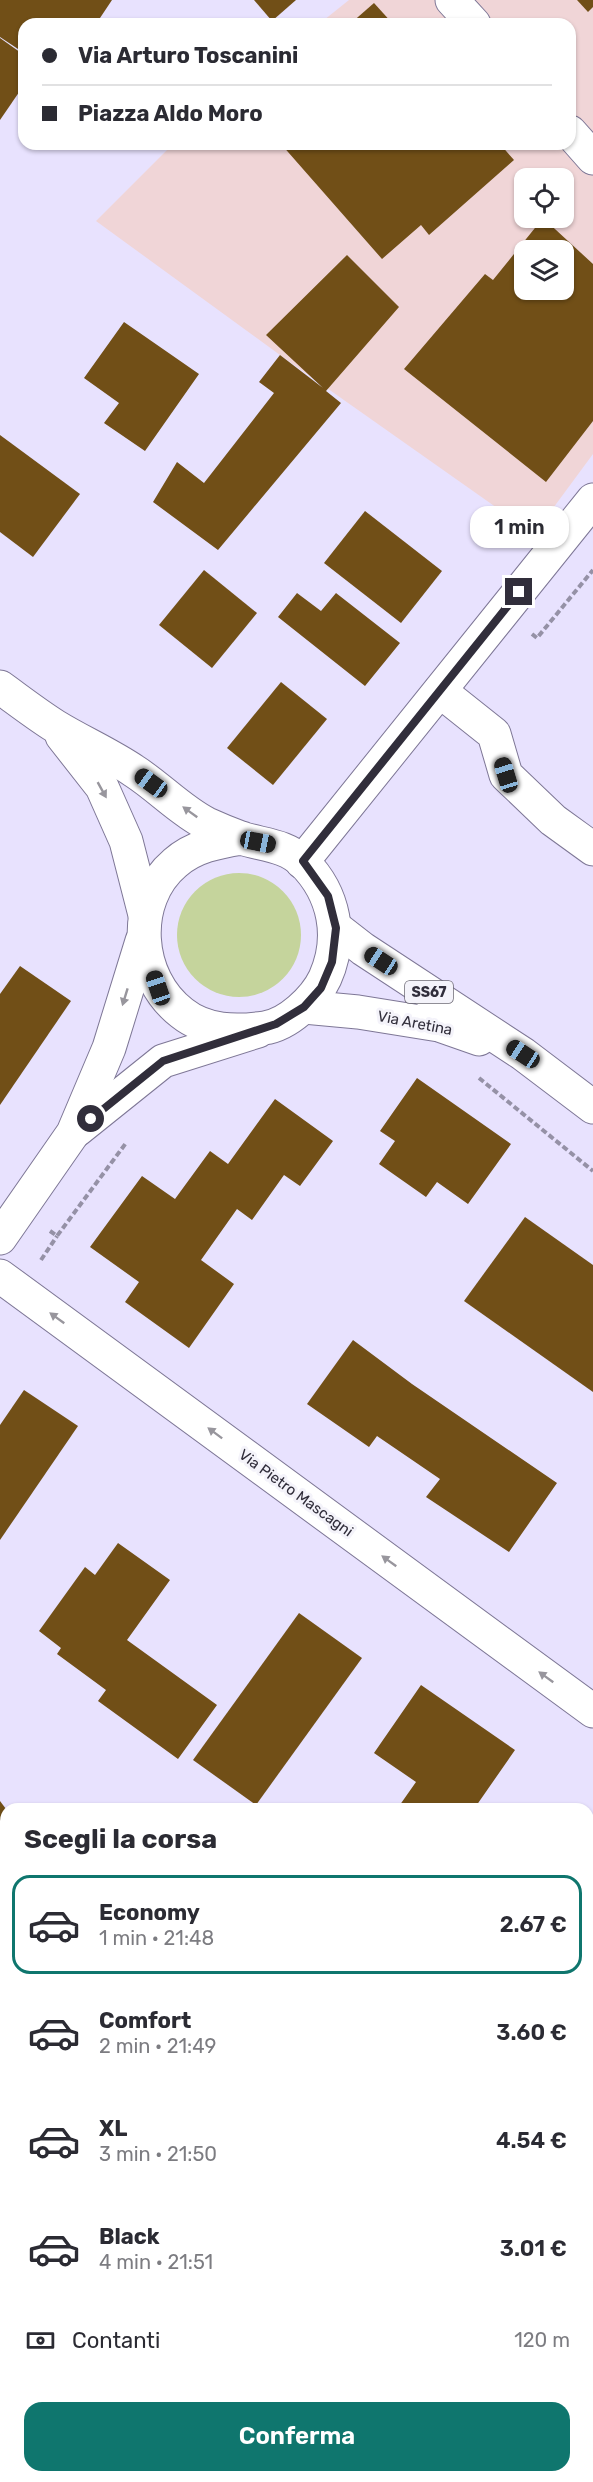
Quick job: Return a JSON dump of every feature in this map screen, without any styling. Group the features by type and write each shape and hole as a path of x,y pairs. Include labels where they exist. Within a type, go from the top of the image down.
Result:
{"street":[{"path":"453,0 469,18"},
{"path":"576,139 593,158"},
{"path":"303,861 593,500"},
{"path":"0,687 55,726 133,770 206,824 242,838 273,844 303,861 328,896 336,928 332,962 321,988 304,1007 268,1028 163,1061 73,1133"},
{"path":"440,691 494,734 506,775 553,820 593,849"},
{"path":"55,726 102,788 126,841 143,928 158,988 182,1013 198,1023 231,1032 268,1028"},
{"path":"0,1238 73,1133 109,1048 157,883 175,862 208,843 242,838"},
{"name":"Via Aretina","path":"336,928 363,949 523,1054 593,1107"},
{"name":"Via Aretina","path":"304,1007 358,1012 439,1025 523,1054"},
{"name":"Via Pietro Mascagni","path":"0,1276 593,1711"}],"path":[{"path":"469,1074 479,1078 593,1171"},
{"path":"19,1211 57,1236 130,1137"}],"shaded area":[{"path":"349,0 593,0 593,454 534,534 280,355 96,221 167,150 576,150 576,18 326,18"}],"green space":[{"path":"239,873 263,878 283,891 296,911 301,935 296,959 283,979 263,992 239,997 215,992 195,979 182,959 177,935 182,911 195,891 215,878"}],"building":[{"path":"0,0 112,0 100,18 18,18 18,49 0,37"},
{"path":"254,0 296,0 275,18 269,18"},
{"path":"577,0 593,0 593,7 588,12"},
{"path":"374,3 388,18 357,18"},
{"path":"0,38 18,51 18,94 0,120"},
{"path":"286,150 505,150 514,160 429,235 421,225 382,259"},
{"path":"535,228 554,228 567,240 525,240"},
{"path":"574,247 593,264 593,421 546,482 404,369 485,274 493,280 514,254 514,300 574,300"},
{"path":"347,255 399,307 326,391 341,403 218,550 153,502 177,462 204,483 274,393 259,382 280,355 323,388 266,335"},
{"path":"124,322 199,374 145,451 104,423 119,403 84,378"},
{"path":"0,435 80,494 33,557 0,532"},
{"path":"365,511 442,571 401,623 324,563"},
{"path":"204,570 257,613 212,668 159,625"},
{"path":"297,593 321,611 336,593 400,643 365,686 278,617"},
{"path":"281,682 327,719 273,785 227,748"},
{"path":"20,966 71,1001 0,1105 0,994"},
{"path":"417,1078 511,1144 468,1204 437,1182 426,1197 379,1164 395,1141 380,1131"},
{"path":"275,1099 333,1141 300,1186 284,1175 252,1220 237,1209 201,1260 234,1284 189,1348 125,1302 139,1282 90,1247 142,1176 175,1199 210,1151 228,1164"},
{"path":"525,1217 593,1265 593,1392 464,1301"},
{"path":"353,1340 412,1384 557,1483 509,1552 426,1497 440,1479 377,1436 369,1447 307,1404"},
{"path":"24,1390 78,1426 0,1540 0,1425"},
{"path":"118,1543 170,1580 127,1640 217,1705 178,1759 98,1701 106,1690 57,1654 61,1648 39,1631 85,1567 95,1575"},
{"path":"299,1613 362,1658 257,1803 253,1803 193,1760"},
{"path":"421,1685 515,1750 478,1803 401,1803 416,1782 374,1753"}],"route":[{"path":"91,1119 163,1061 268,1028 304,1007 321,988 332,962 336,928 328,896 303,861 519,592"}]}
